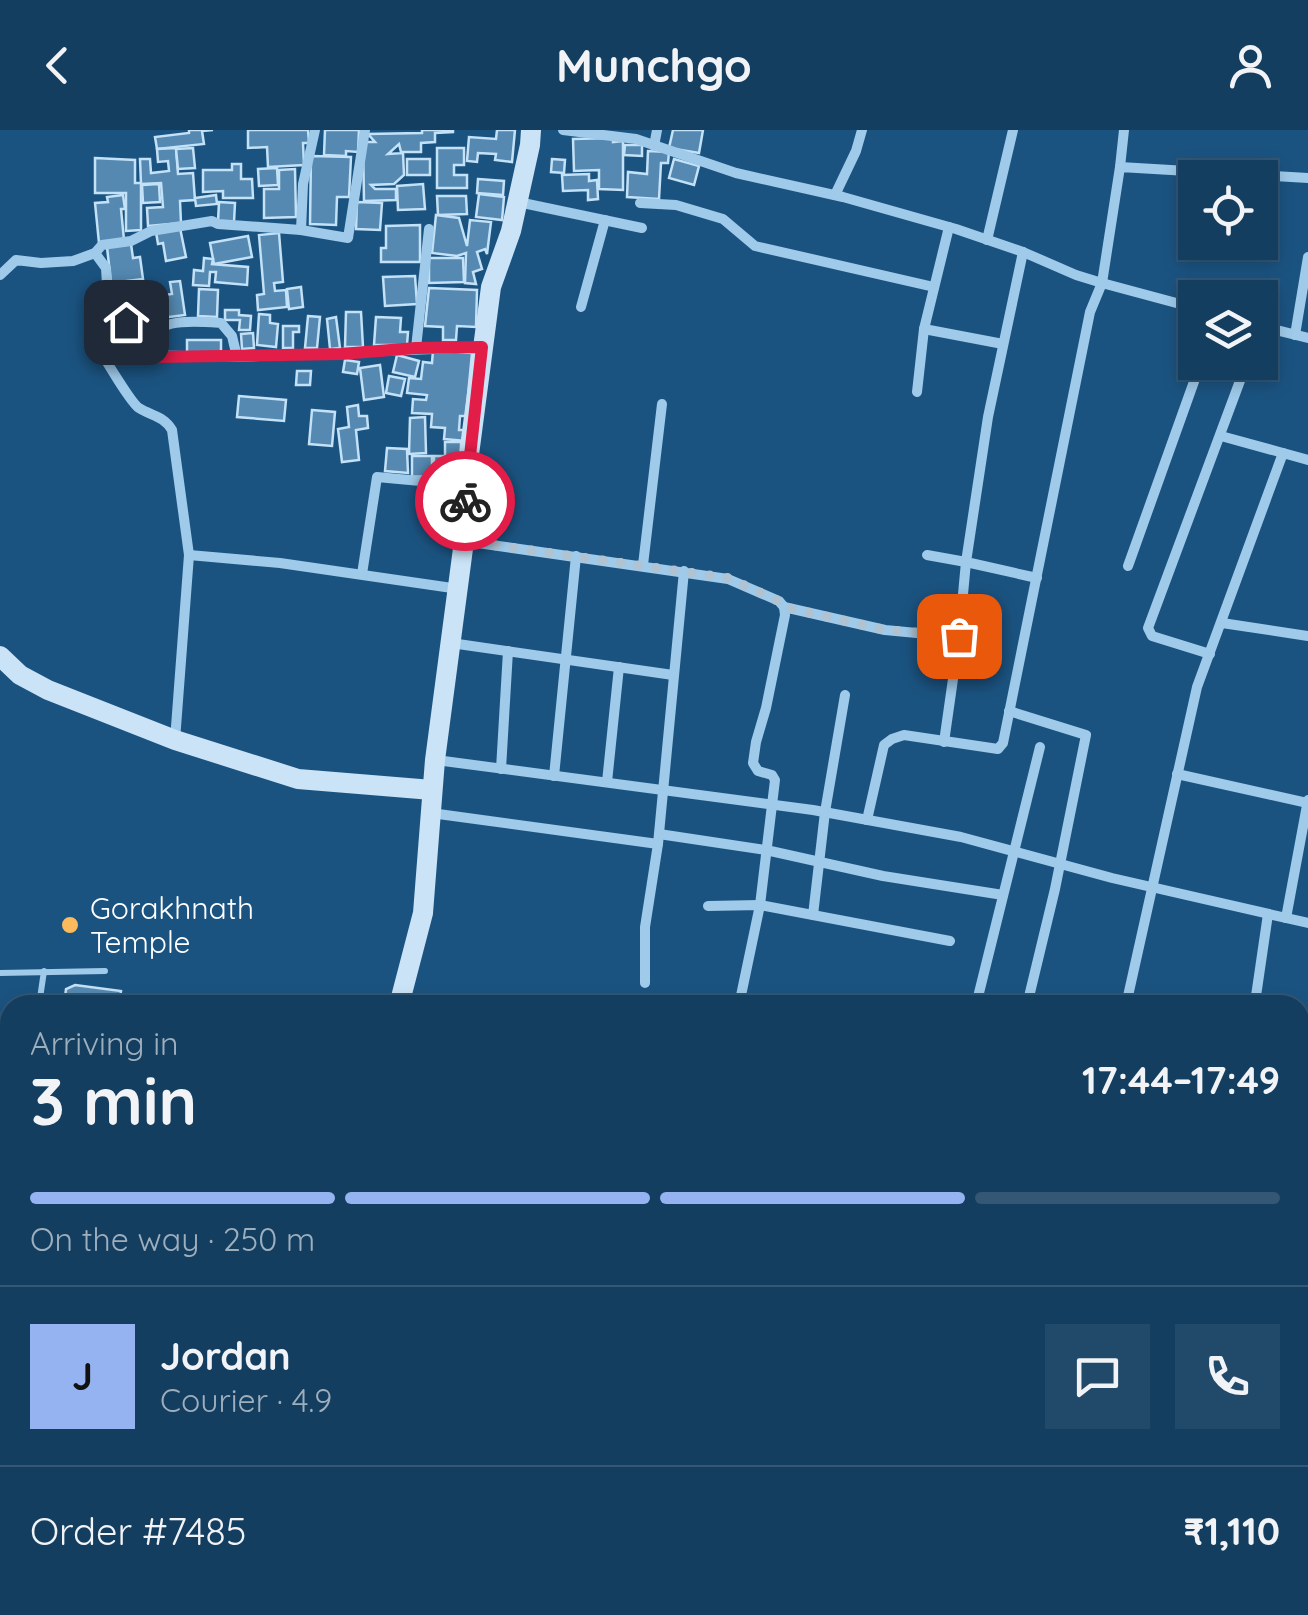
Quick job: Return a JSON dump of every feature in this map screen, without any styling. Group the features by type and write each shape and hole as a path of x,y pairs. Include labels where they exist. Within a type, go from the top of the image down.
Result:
{"street":[{"path":"301,230 303,184 315,130"},
{"path":"0,275 16,260 74,260 95,253 102,245 131,241 151,231 212,221 348,238 364,130"},
{"path":"402,995 423,912 435,760 459,590 465,485 490,287 511,231 531,130"},
{"path":"562,130 636,139 736,173 835,195 949,227 1076,275 1178,303"},
{"path":"654,146 657,130"},
{"path":"835,195 862,130"},
{"path":"987,240 1013,130"},
{"path":"867,820 884,746 892,738 904,735 998,749 1003,743 1090,312 1102,283 1124,130"},
{"path":"1120,167 1308,178"},
{"path":"518,202 642,228"},
{"path":"640,203 676,205 723,219 755,246 934,287"},
{"path":"581,307 605,220"},
{"path":"917,392 924,328 949,227"},
{"path":"416,348 429,229"},
{"path":"944,742 988,417 1023,252"},
{"path":"95,253 106,268 109,318"},
{"path":"1295,335 1308,257"},
{"path":"175,740 188,555 172,430 162,418 135,407 126,395 98,345 98,323 109,318 126,322 137,355 156,357 482,347"},
{"path":"156,357 162,327 200,322 221,323 232,336 237,357"},
{"path":"924,328 1004,344"},
{"path":"1278,331 1308,338"},
{"path":"1128,566 1195,380"},
{"path":"1210,654 1152,636 1148,628 1241,380"},
{"path":"643,565 662,404"},
{"path":"1221,436 1308,460"},
{"path":"1128,995 1197,687 1283,453"},
{"path":"362,574 378,477 465,485"},
{"path":"464,541 728,578 784,607 885,630 959,636"},
{"path":"188,555 280,563 459,590"},
{"path":"927,555 1037,578"},
{"path":"554,776 576,556"},
{"path":"645,983 645,927 658,839 684,571"},
{"path":"741,995 760,906 776,780 758,771 753,763 784,607"},
{"path":"1222,623 1308,636"},
{"path":"451,643 674,674"},
{"path":"500,769 508,651"},
{"path":"0,656 20,676 48,690 175,740 298,779 432,790"},
{"path":"607,782 619,668"},
{"path":"812,916 824,812 845,696"},
{"path":"1010,711 1086,735 1061,863 1028,995"},
{"path":"978,995 1040,747"},
{"path":"435,760 772,804 961,837 1308,923"},
{"path":"1177,774 1308,801 1286,918"},
{"path":"430,813 766,850 883,876 1003,895"},
{"path":"708,906 760,906 950,941"},
{"path":"1256,995 1268,914"}],"lane":[{"path":"1,972 105,972"},
{"path":"41,995 44,972"}],"building":[{"path":"189,130 213,130 202,131 204,144 157,149 155,137"},
{"path":"248,130 308,130 309,143 303,143 304,165 268,167 267,147 248,148"},
{"path":"325,130 359,130 358,152 324,155"},
{"path":"497,130 515,130 512,162 495,160 496,154 478,153 477,162 467,161 469,137 496,139"},
{"path":"673,130 703,130 699,153 669,148"},
{"path":"453,132 435,133 435,142 421,143 421,152 401,152 399,144 388,154 403,153 404,175 394,184 371,185 375,189 396,189 396,200 364,201 363,142 375,142 368,134"},
{"path":"613,138 613,142 623,141 623,190 599,189 599,170 574,171 573,139"},
{"path":"625,145 642,145 642,156 624,155"},
{"path":"176,148 178,174 193,173 195,200 180,201 181,223 148,226 147,208 163,207 161,183 141,184 140,159 150,159 151,173 169,171 168,161 158,162 157,149"},
{"path":"193,148 195,168 178,169 176,149"},
{"path":"437,148 464,148 464,165 454,165 454,175 467,175 467,188 437,188"},
{"path":"648,151 669,152 668,163 661,163 659,199 627,197 628,172 647,174"},
{"path":"311,156 351,157 349,197 337,197 336,225 310,224"},
{"path":"95,158 135,160 135,183 141,183 141,230 126,231 126,193 95,193"},
{"path":"407,159 430,159 430,175 407,175"},
{"path":"552,159 565,160 564,173 551,172"},
{"path":"674,159 699,166 694,185 669,178"},
{"path":"232,164 241,164 241,179 252,179 253,198 223,198 223,191 203,192 203,170 232,170"},
{"path":"277,168 278,185 259,186 258,169"},
{"path":"295,169 296,217 264,218 264,189 279,189 279,170"},
{"path":"589,174 589,181 597,180 598,199 588,200 588,190 563,191 562,175"},
{"path":"478,179 504,181 503,195 477,193"},
{"path":"159,184 160,202 143,203 142,185"},
{"path":"423,184 425,209 398,210 397,186"},
{"path":"479,194 504,197 502,220 476,217"},
{"path":"123,195 124,240 99,243 95,203"},
{"path":"216,195 217,204 196,206 195,198"},
{"path":"437,196 466,196 467,214 438,215"},
{"path":"219,202 235,203 234,222 218,222"},
{"path":"357,202 382,203 380,230 356,229"},
{"path":"436,215 459,218 467,246 470,220 491,222 487,254 485,249 477,252 482,269 473,272 476,284 465,283 466,253 432,253"},
{"path":"420,225 420,262 381,262 381,248 386,248 386,226"},
{"path":"180,228 186,257 166,261 163,243 158,244 156,232"},
{"path":"279,233 283,282 274,283 275,291 286,290 287,307 258,310 257,295 264,294 259,235"},
{"path":"248,236 252,257 214,264 210,243"},
{"path":"131,244 133,258 140,257 143,279 111,283 107,247"},
{"path":"204,258 213,259 212,264 248,267 247,285 215,282 216,272 210,272 209,286 193,285 194,270 203,271"},
{"path":"429,258 463,258 464,282 429,283"},
{"path":"415,276 417,304 385,306 383,277"},
{"path":"180,281 185,315 153,319 152,307 160,306 158,296 172,294 170,282"},
{"path":"120,284 149,291 147,316 117,313"},
{"path":"301,287 303,307 289,309 287,289"},
{"path":"429,288 477,290 476,327 457,326 456,340 443,340 443,327 425,326"},
{"path":"199,289 218,290 217,317 198,316"},
{"path":"225,310 239,310 239,315 251,316 250,330 239,330 240,320 225,320"},
{"path":"346,312 361,312 363,347 345,347"},
{"path":"259,314 270,315 270,323 278,324 276,347 257,345"},
{"path":"308,316 320,317 317,348 305,348"},
{"path":"336,317 340,348 330,349 327,319"},
{"path":"376,317 401,318 400,332 408,332 407,345 374,345"},
{"path":"283,326 299,326 299,332 293,332 293,348 283,348"},
{"path":"253,333 254,348 242,349 241,334"},
{"path":"187,340 221,340 221,353 187,353"},
{"path":"433,350 472,353 466,416 460,416 459,430 467,430 466,441 444,439 445,428 431,427 432,414 412,413 413,399 426,400 427,395 407,393 409,378 421,379 423,362 432,363"},
{"path":"397,355 419,361 415,377 393,372"},
{"path":"345,360 359,362 357,374 343,372"},
{"path":"380,365 384,397 364,400 360,368"},
{"path":"297,371 311,371 310,385 296,385"},
{"path":"389,376 405,379 401,396 386,393"},
{"path":"239,396 286,400 284,421 237,417"},
{"path":"358,405 359,416 367,416 368,428 356,430 359,460 342,462 338,429 349,427 347,407"},
{"path":"312,410 335,412 332,446 309,444"},
{"path":"425,417 426,453 409,454 410,418"},
{"path":"445,442 461,442 461,476 434,476 434,456 445,456"},
{"path":"387,448 407,449 408,473 385,471"},
{"path":"412,456 432,456 432,476 412,477"},
{"path":"75,985 121,991 120,995 65,995 66,989"}],"way so far":[{"path":"465,501 464,541 728,578 784,607 885,630 959,636"}],"place":[{"name":"Gorakhnath Temple","path":"70,925"}],"route":[{"path":"126,322 137,355 156,357 482,347 465,501"}]}
